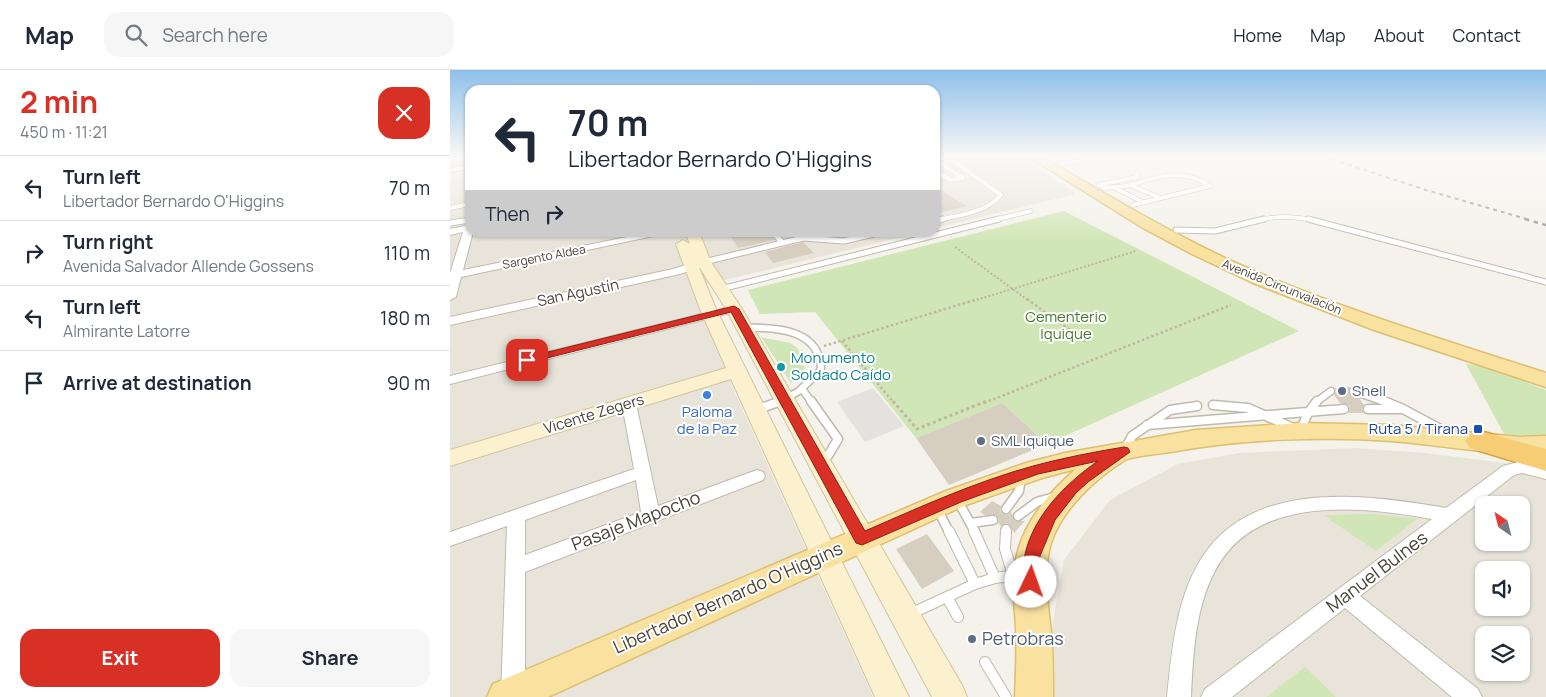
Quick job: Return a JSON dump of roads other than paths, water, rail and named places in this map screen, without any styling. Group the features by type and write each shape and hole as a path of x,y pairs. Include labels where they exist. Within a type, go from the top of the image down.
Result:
{"highway":[{"path":"1469,440 1546,460"}],"main road":[{"name":"Avenida Circunvalación","path":"1092,186 1161,232 1220,262 1327,306 1546,380"},
{"name":"Avenida Circunvalación","path":"1105,187 1138,204 1176,230 1230,257 1306,288 1546,370"},
{"path":"681,237 698,265 721,289 744,328 794,395 821,466 950,697"},
{"path":"693,237 710,314 892,697"},
{"path":"1492,362 1546,385"},
{"name":"Vicente Zegers","path":"450,458 737,371"},
{"name":"Libertador Bernardo O'Higgins","path":"511,696 824,555 947,503 1021,475 1065,462 1304,422 1520,446 1546,445"},
{"name":"Libertador Bernardo O'Higgins","path":"1520,446 1546,454"},
{"name":"Libertador Bernardo O'Higgins","path":"1034,697 1034,654 1022,575 1042,531 1066,496 1096,468 1124,452"}],"street":[{"path":"450,232 465,228"},
{"path":"450,297 452,275 466,237"},
{"name":"Sargento Aldea","path":"452,275 643,237"},
{"name":"San Agustín","path":"450,321 698,265"},
{"path":"450,380 734,309"},
{"path":"628,404 651,516"},
{"name":"Manuel Bulnes","path":"1218,696 1509,470 1522,467 1546,473"},
{"path":"450,539 642,472"},
{"name":"Pasaje Mapocho","path":"515,567 757,476"},
{"path":"1179,697 1184,649 1197,594 1214,555 1239,530 1271,513 1316,504 1377,505 1450,516"},
{"path":"511,696 516,516"},
{"path":"1346,596 1470,697"}],"lane":[{"path":"940,220 983,209 998,201 1001,195 989,186"},
{"path":"1105,187 1124,186"},
{"path":"1131,186 1160,198"},
{"path":"1138,204 1209,186"},
{"path":"450,208 465,205"},
{"path":"940,234 1031,211"},
{"path":"1176,230 1215,231 1268,218 1300,217 1546,282"},
{"path":"450,223 465,225"},
{"path":"778,237 782,243"},
{"path":"698,265 803,238 844,241 861,237"},
{"path":"721,289 928,237"},
{"path":"744,328 776,328 790,332 806,340 819,354 821,370 794,395 756,411"},
{"path":"1353,391 1403,409 1469,440"},
{"path":"1304,422 1318,398 1331,392"},
{"path":"1213,405 1235,406 1304,422 1344,409"},
{"path":"1124,452 1132,436 1170,410 1197,406"},
{"path":"1368,409 1403,409"},
{"path":"1147,425 1264,414 1304,422"},
{"path":"1006,509 1016,498 1022,486 1021,475"},
{"path":"1018,516 1037,502 1066,496"},
{"path":"947,503 971,524 996,578"},
{"path":"947,503 975,584"},
{"path":"971,524 993,520"},
{"path":"906,616 975,584 996,578 1022,575 1005,549 1006,529"},
{"path":"948,597 958,617"},
{"path":"985,662 1006,697"}],"railway":[{"path":"1415,186 1530,220"},
{"path":"1525,219 1546,225"}],"place":[{"name":"Monumento Soldado Caído","path":"781,367"},
{"name":"Shell","path":"1342,391"},
{"name":"Paloma de la Paz","path":"707,395"},
{"name":"Ruta 5 / Tirana","path":"1478,429"},
{"name":"SML Iquique","path":"981,441"},
{"name":"Petrobras","path":"972,639"}],"park label":[{"name":"Cementerio Iquique","path":"1066,326"}]}
